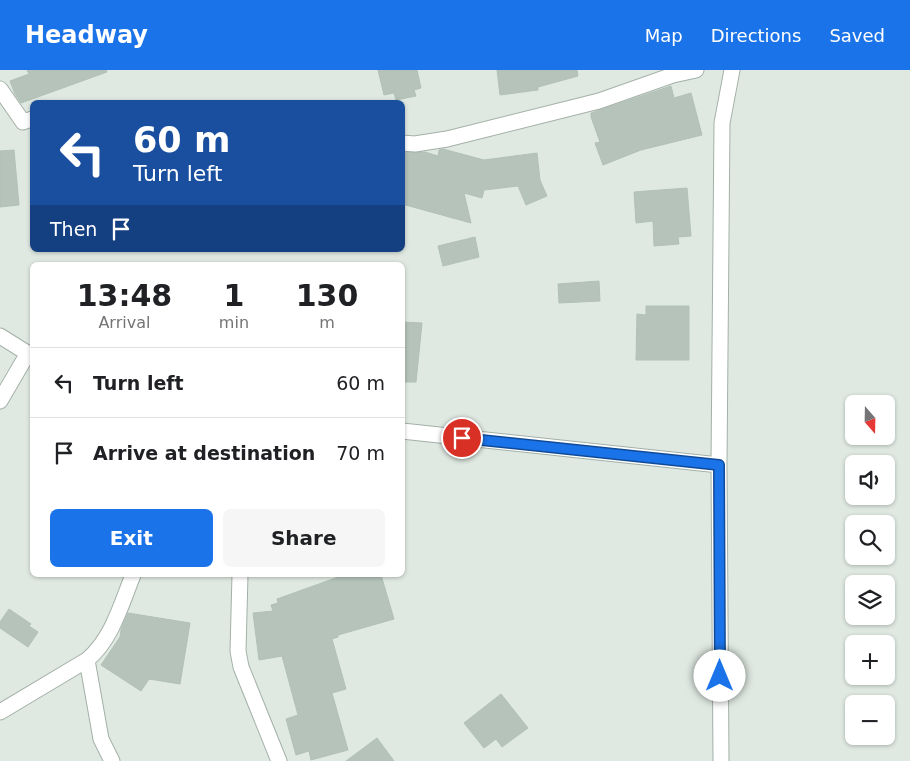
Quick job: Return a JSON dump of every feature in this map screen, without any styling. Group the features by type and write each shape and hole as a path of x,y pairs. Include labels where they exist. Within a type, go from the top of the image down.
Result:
{"street":[{"path":"405,143 415,144 446,139 599,101 673,75 696,70"},
{"path":"721,761 719,465 722,123 732,70"},
{"path":"0,90 23,122 30,120"},
{"path":"0,336 30,354 0,401"},
{"path":"405,431 719,465"},
{"path":"0,712 87,660 96,652 106,640 132,577"},
{"path":"240,577 238,652 241,667 279,761"},
{"path":"87,660 101,739 112,761"}],"building":[{"path":"27,70 106,70 107,72 21,103 10,81 29,74"},
{"path":"378,70 417,70 421,88 414,90 416,96 396,100 394,93 384,95"},
{"path":"497,70 577,70 578,76 538,87 538,90 500,95"},
{"path":"671,86 674,98 691,93 702,135 641,150 603,165 595,143 600,142 591,113"},
{"path":"443,149 484,160 537,153 540,180 547,196 526,205 518,186 484,190 482,198 464,193 471,223 405,205 405,152 425,152 438,156 439,150"},
{"path":"14,150 19,205 0,207 0,151"},
{"path":"687,188 691,236 678,237 679,244 654,246 653,221 636,223 634,192"},
{"path":"475,237 479,257 443,266 438,246"},
{"path":"599,281 600,301 559,303 558,284"},
{"path":"646,306 689,306 689,360 636,360 637,314 646,315"},
{"path":"405,322 422,323 416,382 405,382"},
{"path":"338,577 382,577 394,619 338,635 338,637 332,639 346,689 332,693 348,750 311,760 309,751 296,755 286,719 298,715 282,656 259,660 253,613 273,611 271,605 278,603 277,599"},
{"path":"9,609 31,624 29,626 38,632 28,647 0,628 0,622"},
{"path":"128,613 190,623 180,684 149,679 141,691 101,665 120,637"},
{"path":"501,694 528,728 502,747 496,739 484,748 464,723"},
{"path":"377,738 394,761 346,761"}],"route":[{"path":"462,438 719,465 720,676"}]}
